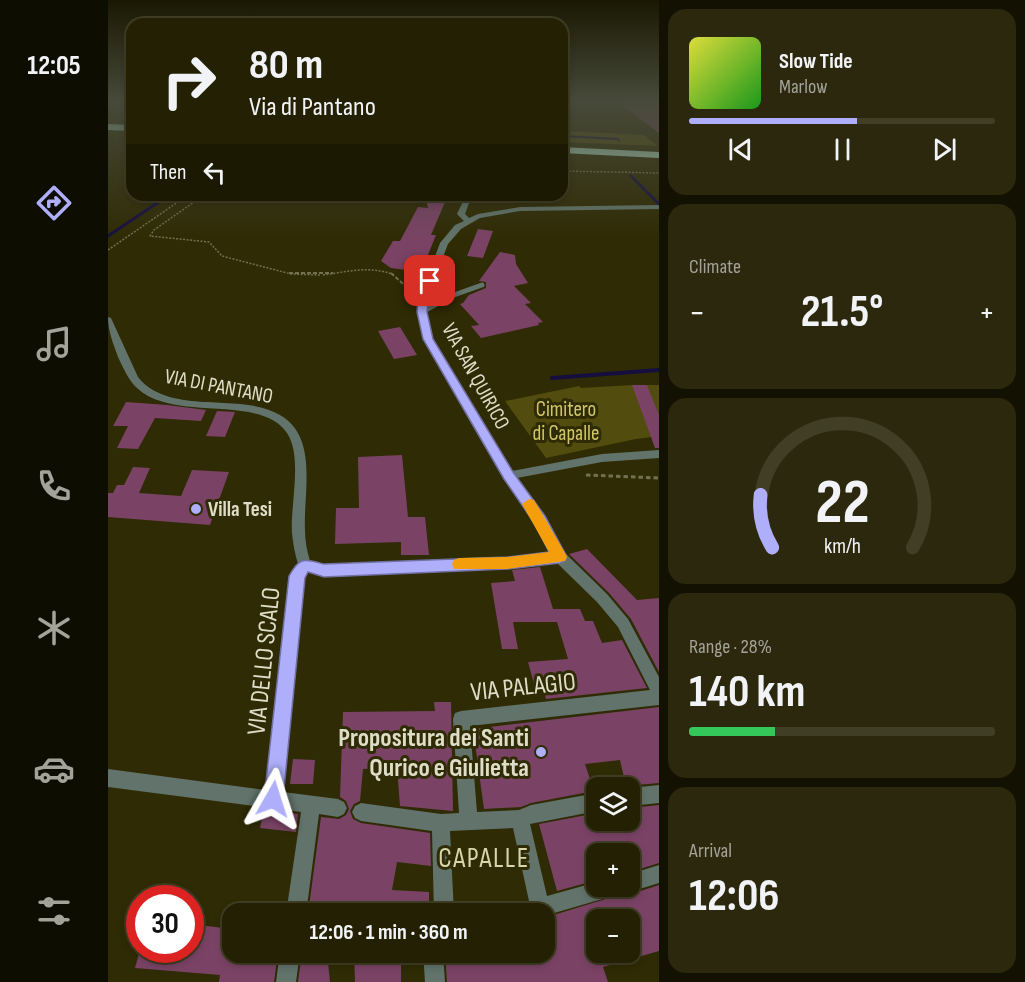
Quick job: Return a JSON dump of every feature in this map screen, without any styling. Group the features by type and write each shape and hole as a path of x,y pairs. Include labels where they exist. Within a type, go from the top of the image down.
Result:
{"highway":[{"path":"582,147 659,150"},
{"path":"568,150 659,155"}],"street":[{"path":"466,201 461,214 468,221"},
{"name":"VIA SAN QUIRICO","path":"659,207 520,209 490,213 468,221 458,227 444,243 423,299 422,312 428,339 508,476 540,520 560,557 623,622 659,695"},
{"name":"VIA DI PANTANO","path":"108,320 133,376 150,394 165,399 258,411 279,419 289,428 297,440 299,456 297,543 305,565"},
{"path":"508,476 585,460 635,454 659,454"},
{"path":"305,565 324,571 507,563 560,557"},
{"name":"VIA DELLO SCALO","path":"273,799 297,576 305,565"},
{"name":"VIA PALAGIO","path":"469,822 461,718 659,695"},
{"path":"108,778 338,808"},
{"path":"640,796 659,794"},
{"path":"361,812 441,823 520,819 531,814 586,804"},
{"path":"298,903 311,805"},
{"path":"520,819 539,903"},
{"path":"441,823 444,903"},
{"path":"640,880 659,874"},
{"path":"555,904 586,895"},
{"path":"286,982 289,963"},
{"path":"434,963 435,982"}],"lane":[{"path":"422,312 454,295 482,285"}],"path":[{"path":"568,171 659,174"},
{"path":"108,250 179,201"},
{"path":"195,201 153,230 150,236 210,242 222,256 291,274 322,275 365,269 383,270 394,275 412,292 416,301"},
{"path":"581,475 659,478"}],"green space":[{"name":"Cimitero di Capalle","path":"659,385 659,436 546,458 505,401 579,386 581,388"}],"building":[{"path":"426,201 445,201 431,235 436,235 421,272 391,268 381,261 393,241 400,241 418,207 428,208"},
{"path":"478,229 493,231 483,258 467,256"},
{"path":"500,252 515,255 516,264 528,283 514,286 531,303 525,304 543,322 538,323 539,325 481,338 471,326 479,325 460,304 469,295 486,288 486,282 479,281"},
{"path":"400,327 417,355 394,359 378,331"},
{"path":"632,385 647,385 659,415 659,448 655,448"},
{"path":"126,402 206,410 201,421 155,418 138,449 117,448 128,426 113,426"},
{"path":"217,411 235,412 225,437 206,436"},
{"path":"402,455 408,517 425,517 429,555 401,555 401,542 335,544 336,508 359,508 358,457"},
{"path":"133,467 150,468 139,493 181,496 192,470 229,472 210,525 108,517 108,493 113,493 117,485 124,485"},
{"path":"587,549 637,600 659,598 659,672 631,619 609,593 569,554"},
{"path":"540,567 553,609 580,609 585,621 593,621 602,643 622,640 647,688 546,699 542,683 534,684 528,662 568,659 557,622 513,622 518,649 502,649 491,583 515,581 512,570"},
{"path":"434,702 451,702 453,811 400,806 397,767 363,769 360,801 354,804 350,811 353,819 361,823 430,833 431,866 397,862 392,890 429,892 429,903 309,903 321,817 339,819 346,815 349,809 346,801 340,797 343,712 435,711"},
{"path":"659,707 659,783 640,785 640,777 624,777 620,760 585,764 589,777 586,777 586,793 521,807 484,809 473,729"},
{"path":"293,759 315,760 313,784 290,784"},
{"path":"659,805 659,863 640,869 640,843 586,843 586,883 557,891 539,824 586,815 586,831 640,831 640,807"},
{"path":"264,809 298,814 296,832 260,828"},
{"path":"659,885 659,951 640,956 640,909 586,909 586,963 617,963 603,967 608,982 447,982 446,963 555,963 555,915 612,897 640,897 640,891"},
{"path":"204,926 222,928 222,963 277,963 274,982 219,982 220,975 135,968 136,963 204,963"},
{"path":"301,963 328,963 330,982 298,982"},
{"path":"354,963 401,963 401,982 355,982"}],"waterway":[{"path":"630,175 659,204"},
{"path":"108,236 160,201"},
{"path":"552,378 659,370"}],"slow traffic":[{"path":"459,564 507,563 560,557 529,504"}],"place":[{"name":"Villa Tesi","path":"196,509"},
{"name":"Propositura dei Santi Qurico e Giulietta","path":"541,752"}],"district":[{"name":"CAPALLE","path":"484,857"}],"route":[{"path":"273,799 297,576 305,565 324,571 507,563 560,557 540,520 508,476 428,339 422,312 423,299 430,281"}]}
